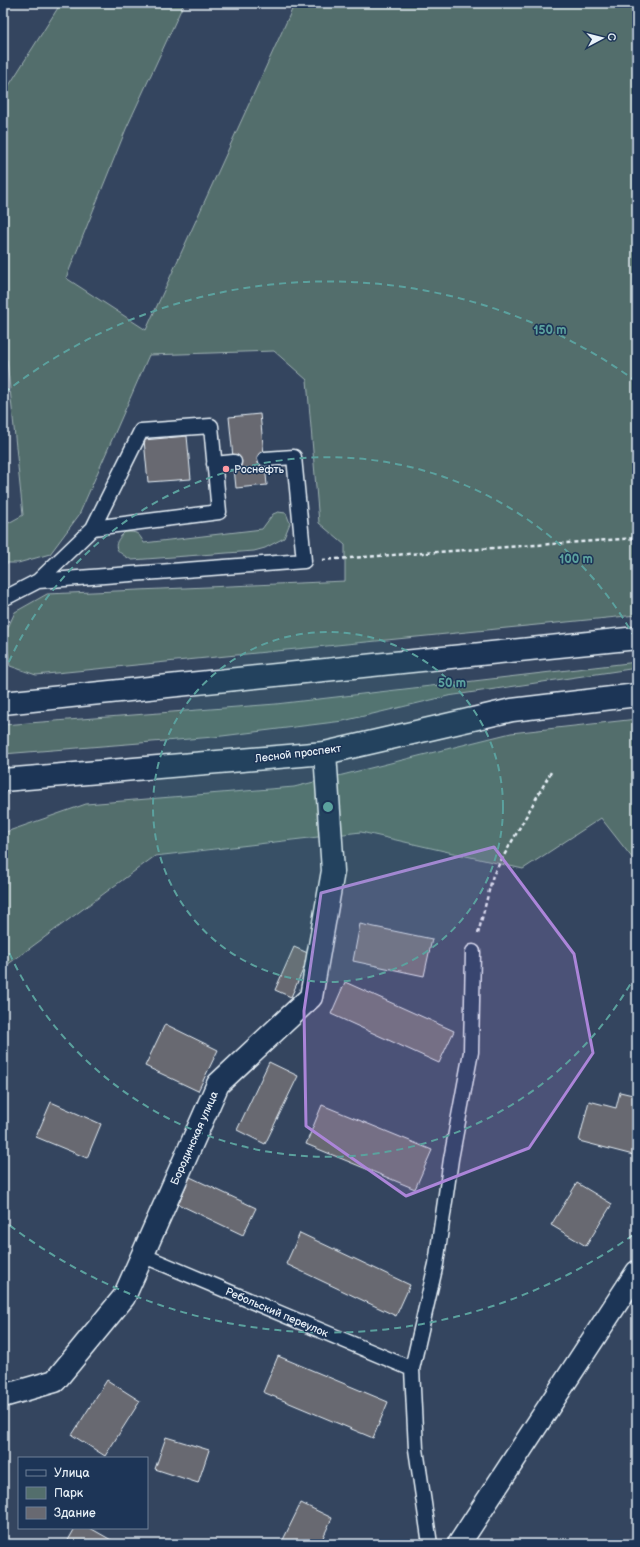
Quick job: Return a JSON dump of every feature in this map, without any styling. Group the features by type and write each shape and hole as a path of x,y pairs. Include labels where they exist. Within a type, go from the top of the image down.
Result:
{"main road":[{"path":"3,703 637,638"},
{"name":"Лесной проспект","path":"3,780 325,752 512,710 637,695"},
{"name":"Бородинская улица","path":"3,1396 55,1381 124,1297 218,1084 311,997 333,871 325,752"},
{"path":"459,1544 637,1272"}],"lane":[{"path":"3,599 38,581 93,528 141,431 211,426 219,512 93,528"},
{"path":"38,581 304,561 294,457 265,459"},
{"path":"214,464 234,462"},
{"path":"430,1544 416,1449 412,1369 436,1264 451,1159 471,1052 473,952"},
{"name":"Ребольский переулок","path":"142,1255 412,1369"}],"path":[{"path":"304,561 637,538"},
{"path":"473,952 493,875 551,772"}],"highlighted area":[{"path":"494,847 574,954 593,1053 529,1148 406,1196 306,1126 304,1011 321,893"}],"green space":[{"path":"61,3 184,3 126,129 66,278 146,330 295,3 637,3 637,615 36,675 10,666 5,634 15,612 47,594 345,581 345,545 319,523 307,380 274,351 149,355 79,515 50,554 18,563 3,563 3,526 23,515 7,360 3,358 3,95"},
{"path":"278,512 286,513 290,523 284,538 265,548 254,551 132,560 119,552 116,545 120,537 125,532 137,533 144,543 262,529 273,514"},
{"path":"637,662 637,668 448,696 343,721 214,737 3,754 3,725 276,704"},
{"path":"637,719 637,864 601,818 523,869 361,832 155,856 3,968 3,833 86,804 294,787 511,733"}],"building":[{"path":"260,414 267,485 236,488 229,417"},
{"path":"187,436 191,479 148,482 144,440"},
{"path":"360,924 432,939 424,976 353,961"},
{"path":"294,947 310,954 291,997 275,990"},
{"path":"345,982 454,1031 439,1063 331,1014"},
{"path":"165,1024 218,1050 198,1091 145,1066"},
{"path":"269,1062 298,1076 265,1144 237,1130"},
{"path":"620,1092 637,1096 637,1156 579,1141 589,1101 616,1108"},
{"path":"51,1102 101,1124 87,1158 36,1137"},
{"path":"322,1105 432,1150 415,1189 306,1144"},
{"path":"190,1177 256,1208 243,1235 178,1204"},
{"path":"577,1183 612,1204 586,1246 551,1225"},
{"path":"300,1233 410,1285 396,1316 286,1264"},
{"path":"278,1356 388,1402 373,1438 263,1392"},
{"path":"107,1380 140,1401 105,1456 72,1435"},
{"path":"166,1437 209,1450 198,1483 155,1469"},
{"path":"301,1503 332,1518 320,1544 281,1544"},
{"path":"74,1529 92,1529 113,1541 112,1544 66,1544"}],"place":[{"name":"Роснефть","path":"226,469"}]}
